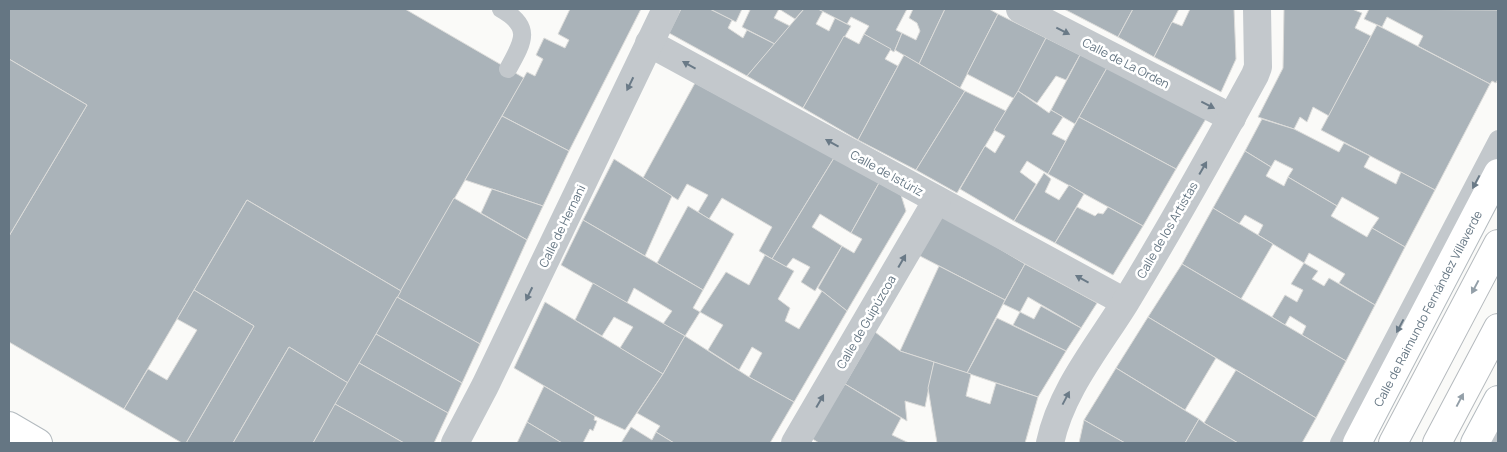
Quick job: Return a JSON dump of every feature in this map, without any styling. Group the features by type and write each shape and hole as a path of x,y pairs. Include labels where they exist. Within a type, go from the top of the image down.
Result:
{"main road":[{"name":"Calle de Raimundo Fernández Villaverde","path":"1353,442 1498,173"},
{"path":"1393,443 1498,244"},
{"path":"1437,443 1498,328"},
{"path":"1475,443 1498,400"},
{"path":"9,426 38,443"}],"street":[{"name":"Calle de Hernani","path":"455,443 485,386 666,9"},
{"name":"Calle de La Orden","path":"1020,9 1232,118"},
{"name":"Calle de los Artistas","path":"1050,443 1055,419 1067,395 1125,302 1232,118 1258,67 1257,9"},
{"name":"Calle de Istúriz","path":"649,44 1125,302"},
{"name":"Calle de Guipúzcoa","path":"795,443 937,200"}],"lane":[{"path":"501,9 517,20 522,30 521,45 508,69"},
{"path":"1353,442 1498,139"},
{"path":"1492,443 1498,431"}],"building":[{"path":"9,9 405,9 524,78 401,291 247,200 124,409 9,342 9,236 87,105 9,59"},
{"path":"570,9 641,9 569,151 502,116 527,72 535,76 543,59 536,55 544,38 565,48 569,40 558,34"},
{"path":"681,9 710,9 732,20 728,28 743,38 747,30 775,44 747,76 669,33"},
{"path":"710,9 742,9 736,22"},
{"path":"746,9 779,9 774,18 790,26 775,44 742,27 750,10"},
{"path":"779,9 804,9 795,19"},
{"path":"804,9 823,11 816,24 829,31 835,18 851,26 803,108 747,76"},
{"path":"818,9 907,9 896,30 902,33 894,52 864,34 869,26 851,17 847,24"},
{"path":"913,9 945,9 919,64 895,50 902,33 916,40 920,31 917,23 909,18"},
{"path":"945,9 989,9 998,14 960,88 919,64"},
{"path":"1064,9 1133,9 1118,37"},
{"path":"1133,9 1179,9 1154,57 1118,37"},
{"path":"1190,9 1234,9 1236,59 1221,92 1154,57 1172,22 1182,26"},
{"path":"1284,9 1352,9 1362,13 1355,28 1371,36 1329,116 1313,107 1307,122 1300,117 1294,129 1258,117 1283,68"},
{"path":"1369,9 1498,10 1498,79 1496,83 1492,81 1490,84 1418,46 1423,36 1387,17 1382,27 1364,19"},
{"path":"998,14 1046,38 1015,99 967,74"},
{"path":"1377,25 1490,84 1435,190 1321,130"},
{"path":"864,34 891,49 885,59 898,66 858,140 803,108 844,36 859,44"},
{"path":"1046,38 1080,55 1066,80 1056,76 1037,103 1018,91"},
{"path":"904,55 965,91 916,170 858,140"},
{"path":"1080,55 1108,66 1075,124 1051,110"},
{"path":"9,59 87,105 9,236"},
{"path":"1108,66 1207,117 1176,169 1079,117"},
{"path":"695,83 834,158 772,259 759,251 772,227 722,198 709,219 698,212 708,195 687,184 678,200 643,178"},
{"path":"965,91 1006,111 957,193 916,170"},
{"path":"1018,91 1049,113 1051,110 1063,117 1052,134 1066,141 1048,174 1027,161 1020,172 1036,184 1014,221 960,189 985,146 995,153 1005,136 994,130"},
{"path":"502,116 569,151 543,206 465,180"},
{"path":"1079,117 1176,169 1143,226 1048,174"},
{"path":"1262,119 1294,129 1339,152 1344,143 1370,156 1364,167 1396,184 1401,172 1435,190 1405,247 1372,228 1379,218 1342,197 1337,206 1288,177 1293,169 1275,160 1271,167 1245,151"},
{"path":"1245,151 1271,167 1266,176 1284,186 1288,177 1337,206 1331,216 1367,237 1372,228 1405,247 1375,305 1339,283 1345,274 1309,253 1304,263 1258,235 1263,225 1245,215 1239,224 1213,208"},
{"path":"834,158 879,183 851,233 820,214 812,227 842,246 815,291 801,282 810,267 793,258 786,267 772,259"},
{"path":"614,159 672,196 645,256 583,220"},
{"path":"1044,173 1051,179 1045,192 1059,200 1069,185 1084,194 1055,243 1014,221"},
{"path":"879,183 901,195 906,211 847,311 818,288 842,246 854,253 862,239 851,233"},
{"path":"492,189 543,206 527,240 481,213"},
{"path":"454,198 527,240 480,344 397,297"},
{"path":"247,200 401,291 348,383 289,347 233,443 186,443 254,326 194,290"},
{"path":"688,206 734,234 703,290 657,263"},
{"path":"1077,207 1095,216 1098,213 1103,214 1108,207 1143,226 1113,275 1055,243"},
{"path":"1213,208 1273,244 1241,299 1182,264"},
{"path":"941,214 1025,264 1005,300 918,255"},
{"path":"583,220 703,290 693,308 700,312 685,336 663,324 672,311 634,288 627,303 561,265"},
{"path":"765,255 794,271 778,299 790,308 785,321 799,329 822,291 847,311 794,402 749,377 762,353 752,347 739,370 708,350 723,325 700,312 726,272 749,285"},
{"path":"1304,263 1318,271 1312,279 1324,286 1329,278 1375,305 1346,361 1302,335 1306,326 1290,316 1285,325 1272,317 1285,295 1297,302 1303,290 1291,284"},
{"path":"1025,264 1097,303 1081,328 1028,297 1020,312 1003,304"},
{"path":"1182,264 1346,361 1316,418 1148,317"},
{"path":"939,266 1005,300 967,373 900,351"},
{"path":"593,283 685,336 663,374 620,348 633,327 614,317 602,336 575,320"},
{"path":"194,290 254,326 186,443 182,443 124,409 148,369 167,380 197,330 177,319"},
{"path":"397,297 480,344 462,383 376,334"},
{"path":"545,302 663,374 625,430 595,416 514,368"},
{"path":"1041,306 1081,328 1066,351 1013,325 1020,312 1034,319"},
{"path":"1148,317 1216,358 1185,410 1116,368"},
{"path":"997,318 1066,351 1038,397 967,373"},
{"path":"875,332 900,351 934,362 925,407 905,401 907,421 845,384"},
{"path":"376,334 462,383 448,413 359,363"},
{"path":"685,336 749,377 794,402 770,443 674,443 656,432 660,426 637,413"},
{"path":"289,347 348,383 313,443 233,443"},
{"path":"934,362 971,374 966,396 990,404 996,383 1038,397 1025,443 937,443 928,388"},
{"path":"359,363 448,413 434,443 404,443 335,404"},
{"path":"1116,368 1199,419 1185,443 1125,443 1084,420"},
{"path":"1236,370 1316,418 1302,443 1238,443 1204,423"},
{"path":"845,384 901,418 892,435 909,443 819,443 811,438"},
{"path":"544,386 595,416 594,420 597,421 593,431 590,429 583,443 562,443 527,422"},
{"path":"335,404 376,427 404,443 313,443"},
{"path":"1199,419 1204,423 1238,443 1185,443"},
{"path":"1084,420 1125,443 1079,443"},
{"path":"527,422 562,443 517,443"},
{"path":"631,427 652,440 656,432 674,443 621,443"}]}
